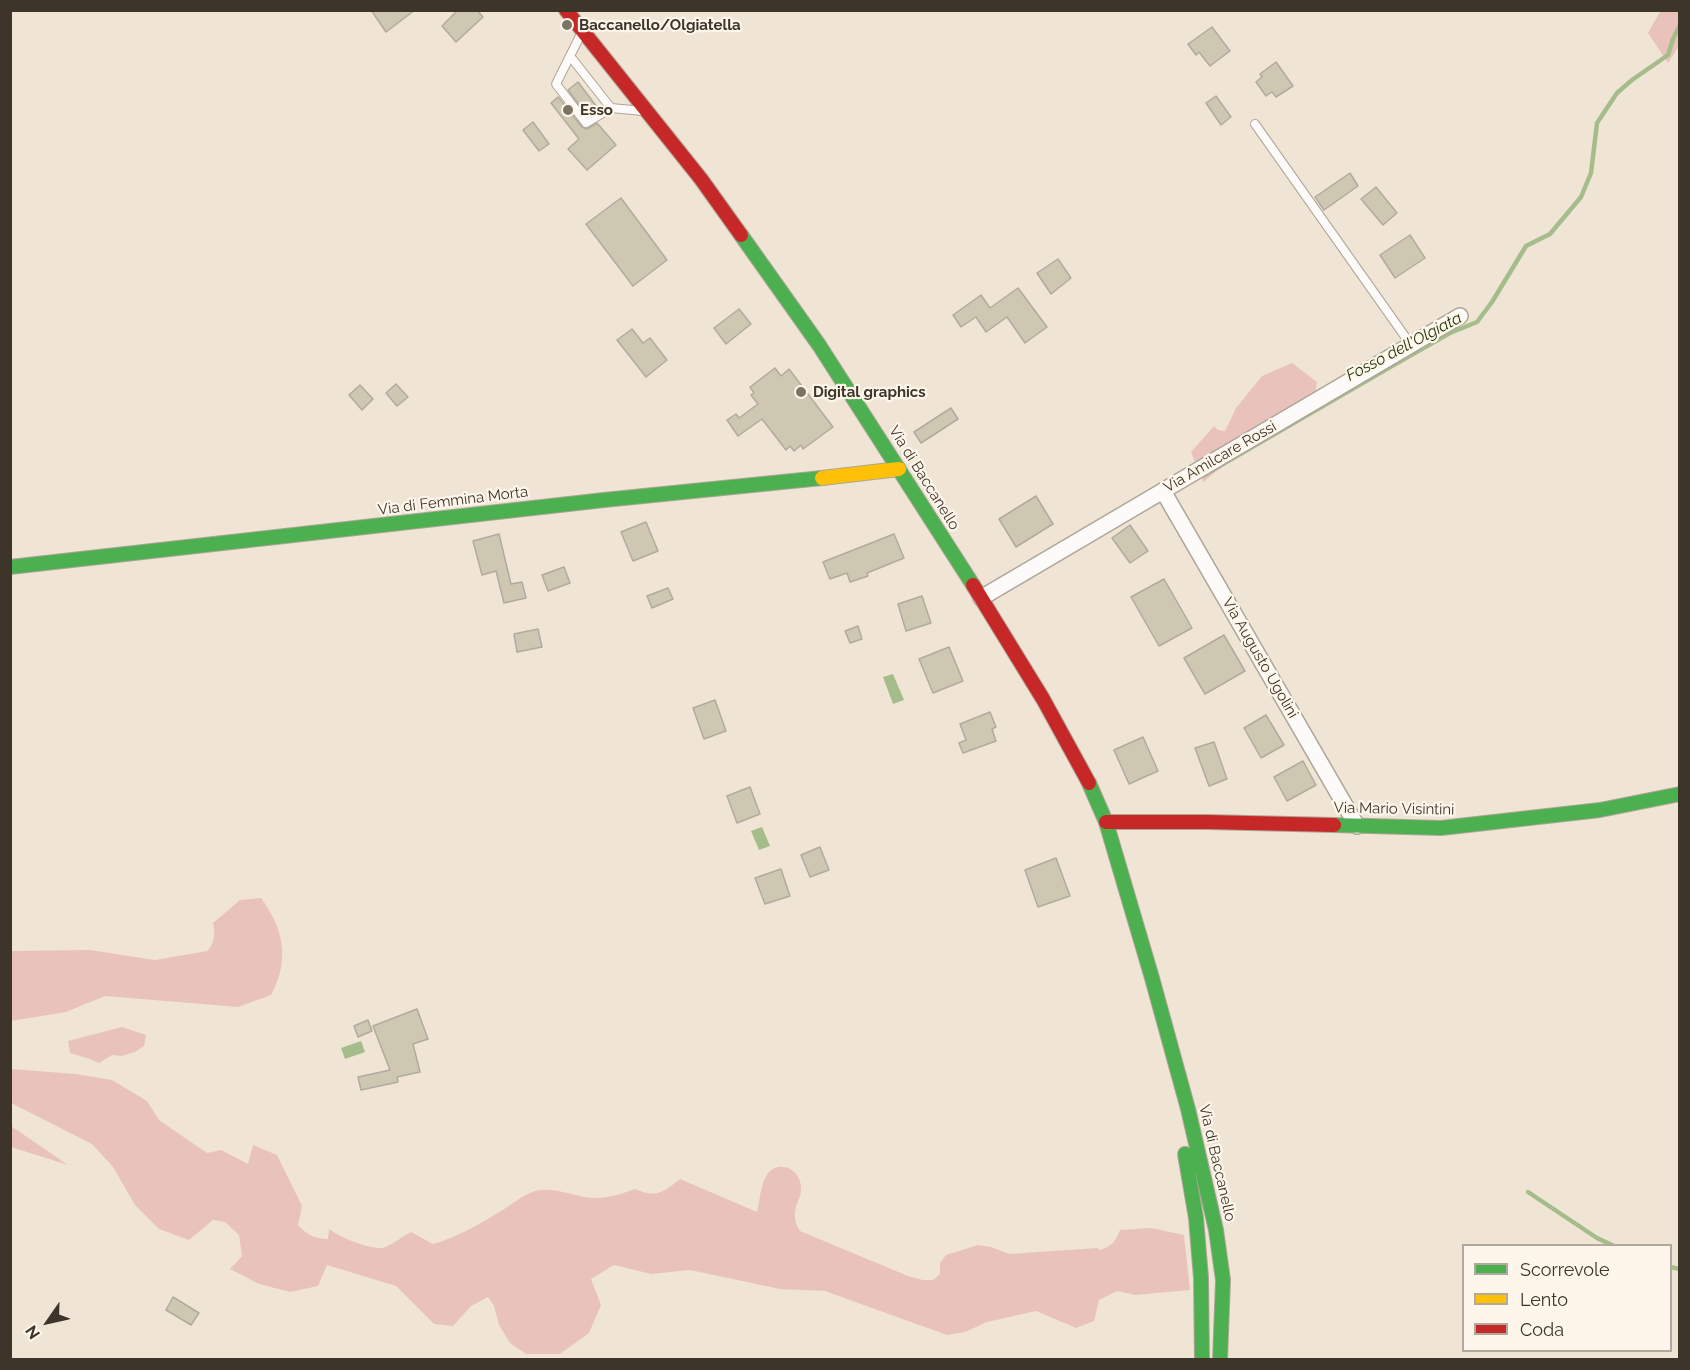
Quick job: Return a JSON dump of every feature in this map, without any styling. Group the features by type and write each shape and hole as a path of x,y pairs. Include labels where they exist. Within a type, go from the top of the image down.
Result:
{"street":[{"name":"Via di Baccanello","path":"566,10 700,179 780,288 858,403 1064,735 1096,797 1106,822 1152,978 1188,1109 1216,1230 1223,1280 1220,1359"},
{"name":"Via Amilcare Rossi","path":"981,598 1460,316"},
{"name":"Via di Femmina Morta","path":"10,567 604,500 899,470"},
{"name":"Via Augusto Ugolini","path":"1163,491 1357,826"},
{"name":"Via Mario Visintini","path":"1106,822 1461,827 1600,810 1680,794"},
{"name":"Via di Baccanello","path":"1152,978 1198,1236 1202,1278 1202,1359"}],"lane":[{"path":"582,31 556,84 586,123 611,108 646,112"},
{"path":"570,56 611,108"},
{"path":"1255,124 1411,345"}],"shaded area":[{"path":"1661,10 1679,11 1679,46 1668,63 1648,33"},
{"path":"1292,363 1317,382 1313,406 1295,423 1261,436 1203,482 1191,452 1214,426 1218,430 1225,431 1236,408 1262,376"},
{"path":"893,674 904,700 893,704 883,677"},
{"path":"762,827 770,846 759,850 751,831"},
{"path":"261,898 275,921 282,945 281,969 271,995 238,1007 105,996 66,1012 11,1021 11,951 90,950 155,960 207,951 214,938 213,923 240,900"},
{"path":"122,1027 146,1035 144,1046 122,1056 112,1055 99,1063 70,1053 68,1041"},
{"path":"361,1041 365,1052 345,1059 341,1048"},
{"path":"11,1069 76,1074 112,1080 147,1101 159,1120 207,1153 221,1150 248,1164 253,1145 277,1155 302,1206 298,1225 319,1238 328,1239 329,1229 354,1242 382,1248 411,1232 433,1244 473,1227 535,1191 550,1190 594,1198 635,1189 659,1193 680,1179 757,1212 764,1179 772,1170 783,1167 792,1170 800,1181 801,1193 795,1216 800,1231 908,1276 933,1280 940,1274 940,1263 946,1255 978,1245 1009,1254 1097,1248 1100,1250 1113,1243 1120,1230 1151,1228 1184,1235 1190,1290 1135,1295 1117,1291 1099,1300 1094,1321 1076,1328 1036,1311 987,1322 965,1332 947,1335 825,1291 780,1289 690,1270 651,1274 614,1265 591,1279 601,1305 589,1333 560,1354 526,1354 510,1343 499,1325 494,1306 488,1297 471,1306 453,1326 434,1324 396,1286 327,1265 318,1286 290,1292 259,1284 230,1269 242,1256 239,1235 225,1222 213,1220 189,1240 159,1229 135,1205 113,1167 92,1144 11,1103"},
{"path":"11,1126 68,1165 11,1147"}],"building":[{"path":"371,10 415,10 386,32"},
{"path":"458,10 477,10 483,17 456,42 442,26"},
{"path":"1212,27 1230,51 1210,66 1199,52 1196,55 1188,44"},
{"path":"1276,62 1293,86 1276,97 1272,92 1266,96 1256,82 1262,77 1260,74"},
{"path":"578,82 597,107 587,115 568,90"},
{"path":"1216,96 1231,117 1221,125 1206,103"},
{"path":"558,97 582,127 587,129 597,123 616,145 587,170 568,149 579,139 551,103"},
{"path":"533,122 549,144 539,151 523,130"},
{"path":"1350,173 1358,186 1324,210 1315,197"},
{"path":"1376,187 1397,213 1383,225 1361,199"},
{"path":"621,198 667,260 633,286 586,224"},
{"path":"1410,235 1425,258 1395,278 1380,255"},
{"path":"1058,259 1071,278 1051,294 1037,273"},
{"path":"1018,288 1047,327 1025,343 1007,317 986,332 976,317 961,327 953,315 981,295 990,308"},
{"path":"739,309 751,324 726,344 714,328"},
{"path":"632,329 643,343 650,338 667,360 646,377 617,340"},
{"path":"775,368 781,376 789,369 833,427 803,449 801,445 794,451 790,446 786,450 762,419 738,436 727,420 736,414 739,418 758,404 751,395 754,393 750,387"},
{"path":"396,384 408,397 397,406 386,393"},
{"path":"360,385 373,399 362,410 349,395"},
{"path":"951,408 958,419 921,443 914,432"},
{"path":"1036,496 1053,524 1016,547 999,519"},
{"path":"646,522 658,551 633,561 621,532"},
{"path":"1130,525 1148,551 1130,563 1112,538"},
{"path":"499,534 511,584 522,582 526,598 504,603 496,571 482,575 473,541"},
{"path":"894,534 904,558 867,573 868,576 850,582 847,573 830,579 823,562"},
{"path":"564,567 570,583 548,591 542,575"},
{"path":"1164,579 1192,628 1159,646 1131,597"},
{"path":"668,588 673,599 652,608 647,596"},
{"path":"922,596 931,623 906,631 898,604"},
{"path":"858,626 862,639 850,643 845,631"},
{"path":"538,629 542,647 517,652 514,634"},
{"path":"1224,635 1245,671 1205,694 1184,658"},
{"path":"949,647 963,681 933,693 919,659"},
{"path":"715,700 726,731 704,739 693,708"},
{"path":"990,712 996,727 992,729 996,741 963,753 959,743 966,740 960,724"},
{"path":"1266,715 1284,745 1261,758 1244,728"},
{"path":"1143,737 1158,771 1129,784 1114,750"},
{"path":"1214,742 1227,779 1209,786 1195,748"},
{"path":"1303,761 1316,785 1287,801 1274,777"},
{"path":"750,787 760,814 737,823 727,796"},
{"path":"820,847 829,870 810,877 801,855"},
{"path":"1056,858 1070,896 1038,907 1025,870"},
{"path":"781,869 790,896 765,904 755,878"},
{"path":"417,1009 428,1039 413,1044 420,1072 397,1077 398,1082 361,1090 358,1077 390,1070 373,1026"},
{"path":"368,1020 372,1031 358,1037 354,1026"},
{"path":"173,1297 199,1313 191,1325 166,1310"}],"waterway":[{"name":"Fosso dell'Olgiata","path":"1204,475 1450,333 1477,322 1526,246 1550,234 1581,197 1591,173 1597,123 1617,93 1668,55 1680,25"},
{"path":"1528,1192 1610,1244"},
{"path":"1672,1267 1680,1269"}],"traffic: fast":[{"path":"741,235 819,345 973,585"},
{"path":"10,567 604,500 822,478"},
{"path":"1089,783 1106,822 1152,978 1188,1109 1216,1230 1223,1280 1220,1360"},
{"path":"1334,825 1441,828 1600,810 1680,794"},
{"path":"1185,1154 1196,1218 1201,1278 1202,1360"}],"traffic: slow":[{"path":"822,478 899,469"}],"traffic: jam":[{"path":"566,10 701,179 741,235"},
{"path":"973,585 1043,699 1089,783"},
{"path":"1106,822 1334,825"}],"place":[{"name":"Baccanello/Olgiatella","path":"567,25"},
{"name":"Esso","path":"568,110"},
{"name":"Digital graphics","path":"801,392"}]}
